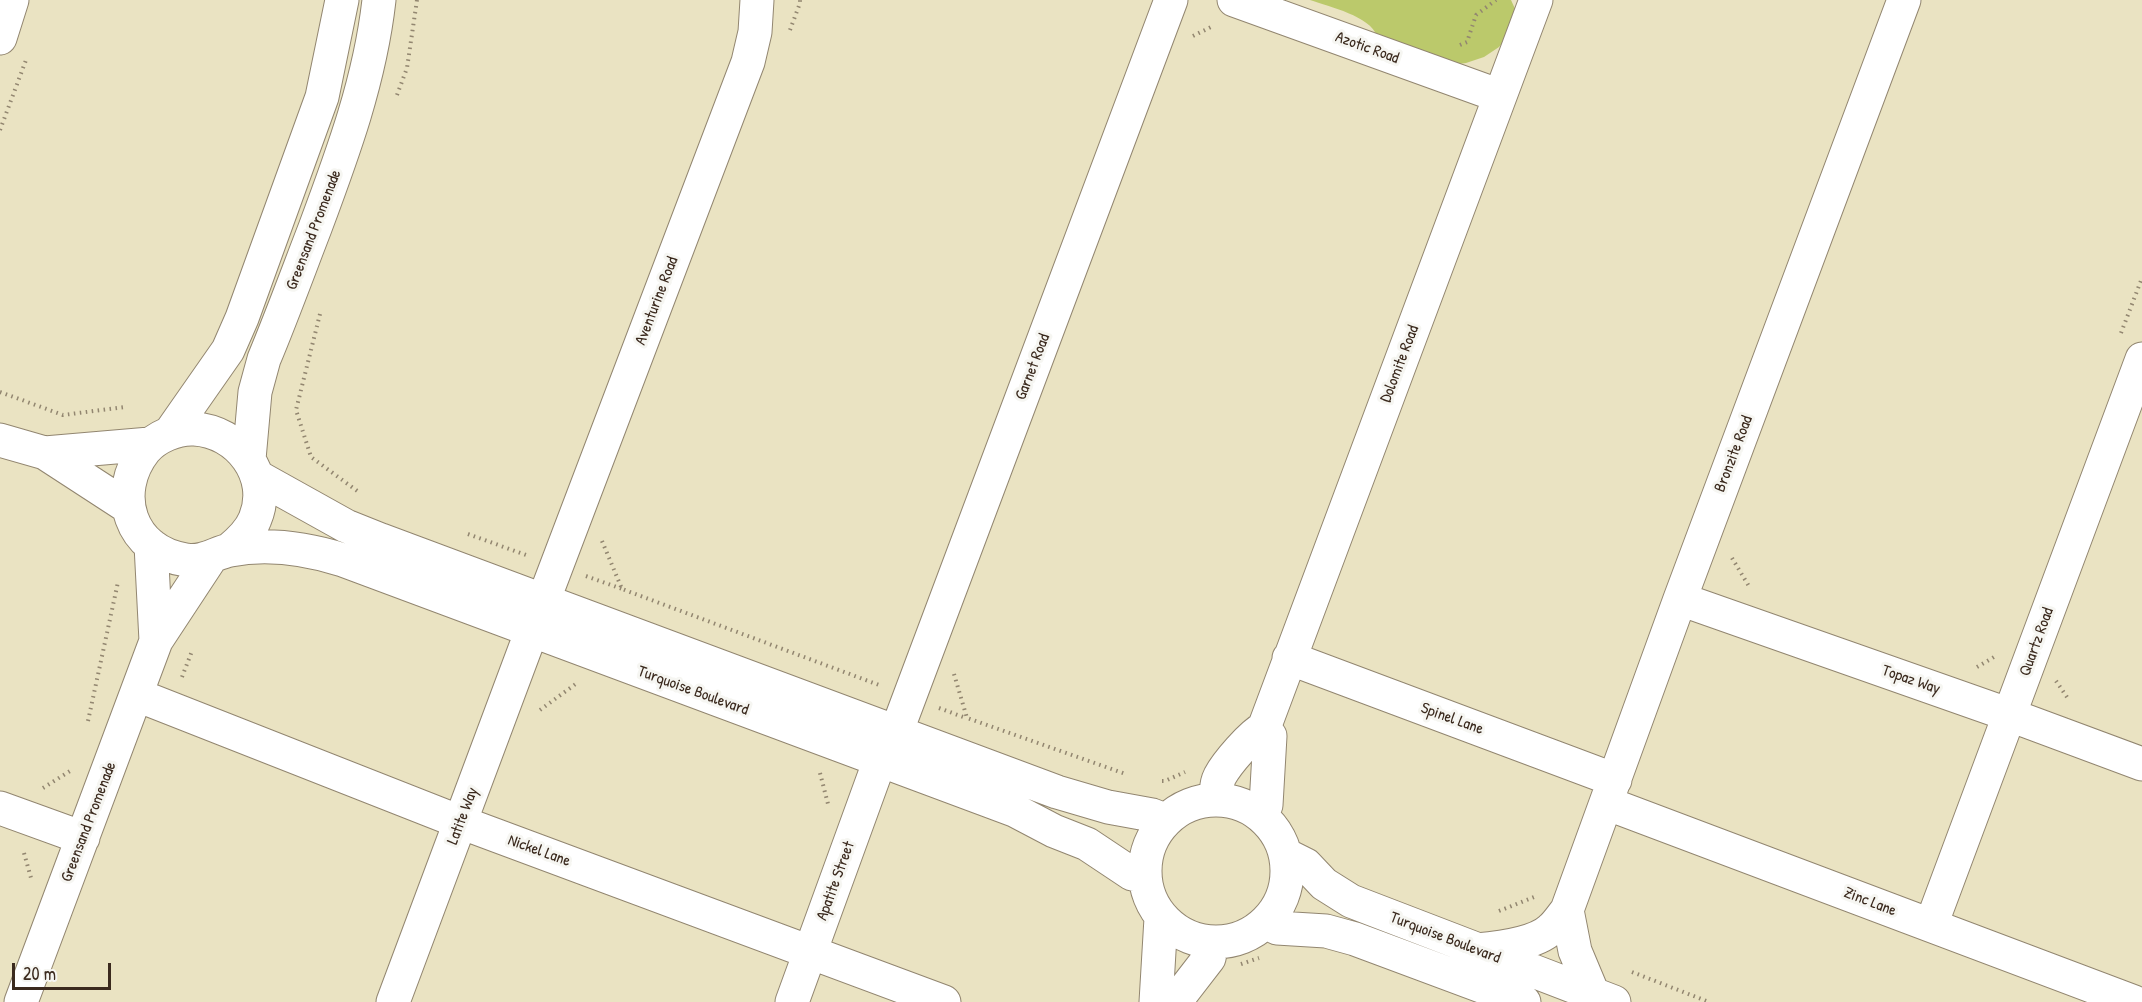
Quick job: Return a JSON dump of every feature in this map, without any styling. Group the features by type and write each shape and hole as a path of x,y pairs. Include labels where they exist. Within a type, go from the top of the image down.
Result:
{"street":[{"path":"0,38 12,0"},
{"path":"45,453 160,439 192,429 215,432 235,443 253,468 260,498 255,519 245,537 220,554 189,561 169,556 151,545 136,528 128,507 128,484 135,463 160,439 228,350 242,318 322,97 342,0"},
{"name":"Greensand Promenade","path":"253,468 255,392 264,359 358,108 369,62 379,0"},
{"name":"Aventurine Road","path":"544,599 748,62 755,32 757,0"},
{"name":"Garnet Road","path":"882,761 909,697 1171,0"},
{"name":"Dolomite Road","path":"1218,800 1216,790 1219,777 1254,734 1264,728 1536,0"},
{"name":"Bronzite Road","path":"1477,950 1508,947 1550,931 1567,910 1680,599 1904,0"},
{"name":"Azotic Road","path":"1226,12 1500,96"},
{"name":"Quartz Road","path":"1931,925 2142,359"},
{"path":"0,440 45,453 128,507"},
{"name":"Turquoise Boulevard","path":"253,468 346,526 544,599 882,761 1057,792 1165,820"},
{"name":"Greensand Promenade","path":"151,545 156,641"},
{"name":"Turquoise Boulevard","path":"220,554 273,548 316,551 343,560 1014,810 1054,831 1086,844 1132,874 1144,875"},
{"name":"Greensand Promenade","path":"21,1002 156,641 220,554"},
{"name":"Topaz Way","path":"1680,599 2142,764"},
{"name":"Latite Way","path":"393,1002 532,630"},
{"name":"Spinel Lane","path":"1289,658 1610,791"},
{"name":"Nickel Lane","path":"137,695 460,822 944,1002"},
{"path":"1258,813 1266,806 1268,792 1270,736 1264,728"},
{"name":"Apatite Street","path":"792,1002 882,761"},
{"name":"Zinc Lane","path":"1610,791 1931,925 2134,1002"},
{"path":"1218,800 1239,803 1258,813 1271,824 1281,839 1286,855 1288,880 1281,903 1267,922 1250,934 1232,942 1212,943 1184,936 1161,918 1148,896 1144,875 1146,853 1153,835 1165,820 1180,809 1198,802 1218,800"},
{"path":"0,808 83,838"},
{"name":"Turquoise Boulevard","path":"1286,855 1306,865 1324,885 1351,902 1604,998"},
{"path":"1567,910 1575,951 1604,998"},
{"path":"1156,1002 1161,918"},
{"name":"Turquoise Boulevard","path":"1267,922 1276,928 1326,931 1355,939 1524,1002"},
{"path":"1176,1002 1209,958 1212,943"}],"path":[{"path":"395,100 407,68 417,0"},
{"path":"788,36 800,0"},
{"path":"1455,45 1467,42 1476,15 1496,0"},
{"path":"1191,37 1226,12"},
{"path":"0,130 29,51"},
{"path":"322,309 296,410 311,457 365,497"},
{"path":"0,392 63,415 125,407"},
{"path":"606,530 602,542 622,589"},
{"path":"466,533 966,718 1129,775"},
{"path":"1727,550 1752,591"},
{"path":"85,732 120,572"},
{"path":"170,708 195,644"},
{"path":"1976,667 2000,654"},
{"path":"952,670 966,718"},
{"path":"2052,675 2074,707"},
{"path":"569,678 579,682"},
{"path":"819,770 882,761"},
{"path":"39,790 78,766"},
{"path":"21,844 31,878"},
{"path":"1496,913 1538,896"},
{"path":"1235,967 1267,955"},
{"path":"1630,971 1709,1002"}],"green space":[{"path":"1310,0 1511,0 1516,11 1505,40 1499,47 1484,57 1458,64 1377,36 1373,29 1358,18"}]}
